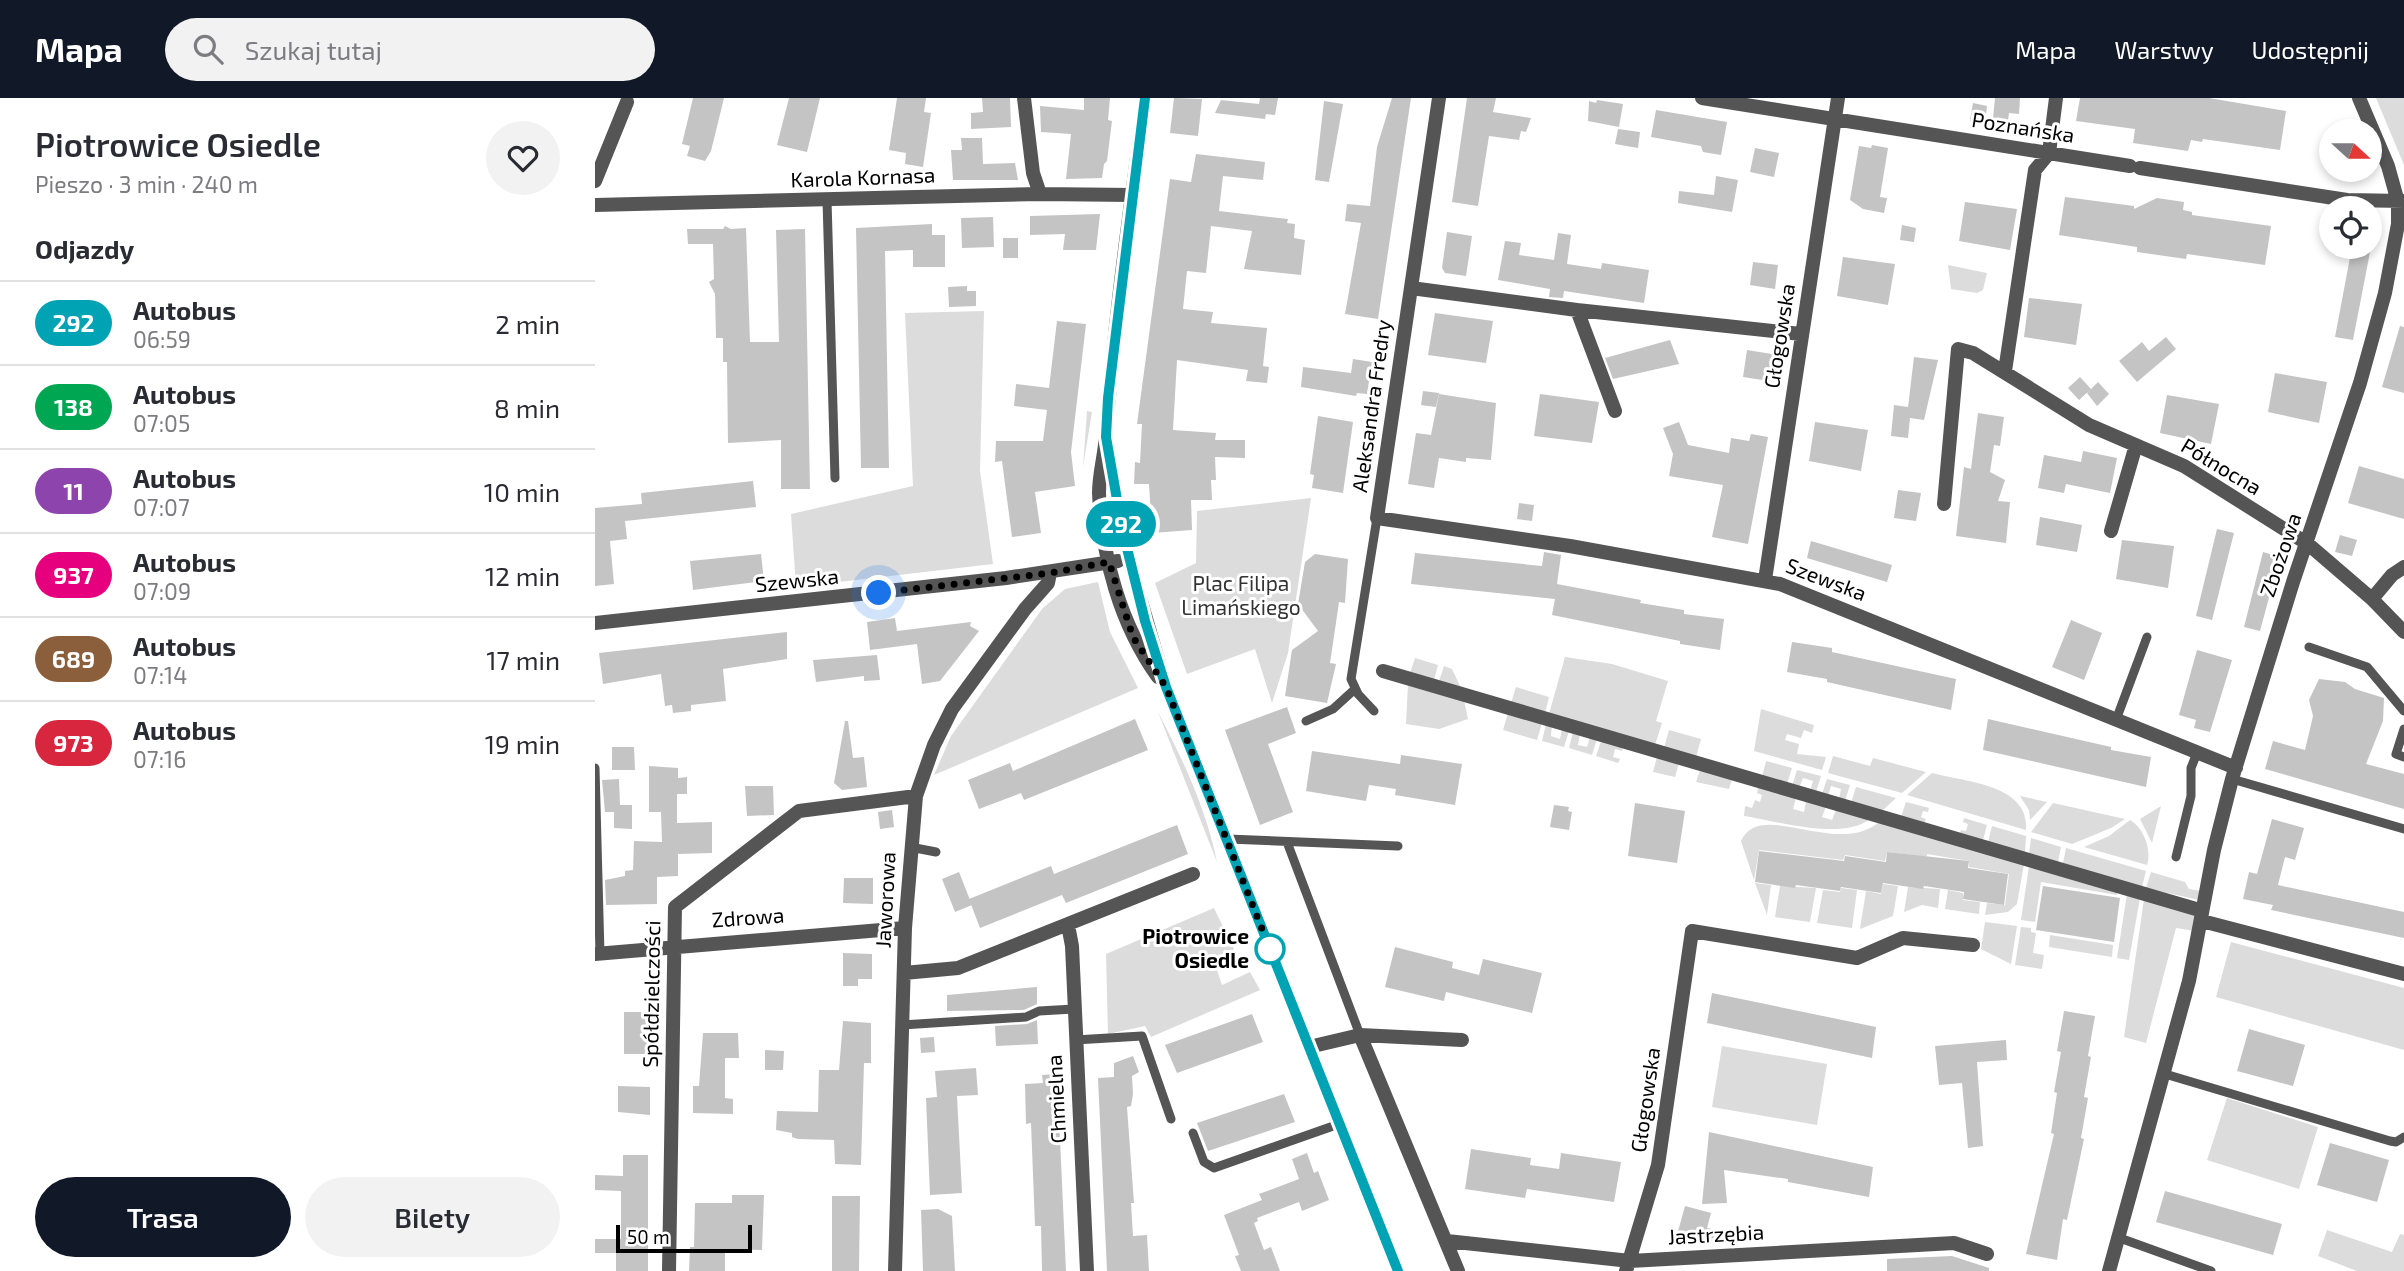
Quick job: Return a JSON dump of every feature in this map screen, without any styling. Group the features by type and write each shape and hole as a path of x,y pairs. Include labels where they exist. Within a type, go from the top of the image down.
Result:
{"street":[{"path":"1024,98 1033,173 1040,194"},
{"path":"1145,98 1109,374 1106,437 1099,490 1109,562 1133,637 1166,687"},
{"name":"Aleksandra Fredry","path":"1377,518 1439,98"},
{"name":"Poznańska","path":"1702,98 2347,200 2401,201"},
{"name":"Głogowska","path":"1765,580 1837,98"},
{"path":"2005,371 2035,170 2049,153 2056,98"},
{"name":"Zbożowa","path":"2109,1271 2165,1074 2199,915 2234,773 2360,383 2385,293 2401,201 2389,166 2359,98"},
{"path":"595,181 627,102"},
{"name":"Karola Kornasa","path":"595,205 1040,194 1132,195"},
{"path":"1411,288 1577,310 1801,334"},
{"path":"1577,310 1615,411"},
{"name":"Północna","path":"1944,504 1958,349 1973,352 2089,425 2185,466 2308,544 2372,598 2404,632"},
{"path":"1106,437 1129,561 1166,687 1398,1271"},
{"path":"2111,531 2136,445"},
{"name":"Szewska","path":"1377,518 1570,546 1765,580 2197,753 2234,773"},
{"name":"Szewska","path":"595,624 1050,573 1129,561"},
{"path":"2372,598 2392,575 2404,567"},
{"name":"Jaworowa","path":"895,1271 905,928 916,796 934,745 952,709 1025,609 1048,583 1050,573"},
{"path":"1383,671 2404,974"},
{"name":"Spółdzielczości","path":"669,1271 675,907 799,811 916,796"},
{"path":"904,973 947,971 1193,874"},
{"name":"Chmielna","path":"1068,925 1087,1271"},
{"name":"Zdrowa","path":"598,954 673,945 905,928"},
{"name":"Głogowska","path":"1628,1266 1658,1165 1692,932 1857,958 1903,938 1973,945"},
{"path":"1309,1047 1360,1035 1462,1040"},
{"path":"1360,1035 1458,1271"},
{"name":"Jastrzębia","path":"1447,1241 1628,1266 1954,1243 1987,1254"}],"lane":[{"path":"827,200 835,478"},
{"name":"Aleksandra Fredry","path":"1355,689 1351,679 1377,518"},
{"path":"2116,720 2147,637"},
{"path":"2309,647 2368,667 2404,711"},
{"path":"1306,721 1333,709 1355,689 1374,711"},
{"path":"2404,729 2396,754 2404,757"},
{"path":"2176,857 2191,796 2191,768 2197,753"},
{"path":"595,768 598,954"},
{"path":"2234,773 2404,829"},
{"path":"1228,839 1398,846"},
{"path":"1287,842 1360,1035"},
{"path":"910,847 936,852"},
{"path":"902,1025 1026,1017 1039,1011 1074,1009"},
{"path":"1075,1040 1142,1036 1171,1119"},
{"path":"2165,1074 2390,1141 2396,1142 2404,1137"},
{"path":"1193,1133 1204,1163 1214,1168 1339,1124"},
{"path":"2117,1237 2211,1271"}],"green space":[{"path":"2376,98 2404,98 2404,165"},
{"path":"1948,265 1987,273 1983,290 1977,293 1951,289"},
{"path":"984,311 980,471 993,564 796,587 791,514 913,486 905,313"},
{"path":"1087,411 1092,412 1083,467"},
{"name":"Plac Filipa Limańskiego","path":"1311,498 1288,653 1272,703 1255,649 1187,674 1155,583 1196,563 1197,511"},
{"path":"1098,582 1110,632 1138,688 934,775 951,736 1042,609 1065,589"},
{"path":"1565,657 1612,664 1668,681 1656,721 1662,723 1655,745 1549,714"},
{"path":"1415,658 1438,665 1434,680 1410,673"},
{"path":"1444,666 1452,669 1461,688 1439,681"},
{"path":"1408,684 1464,700 1468,719 1439,729 1406,724"},
{"path":"1516,687 1549,697 1545,713 1511,703"},
{"path":"1761,709 1814,725 1812,733 1804,730 1801,738 1787,734 1785,740 1799,744 1797,754 1826,757 1822,770 1754,751"},
{"path":"1158,712 1193,785 1217,862"},
{"path":"1508,713 1542,723 1537,740 1503,730"},
{"path":"1546,724 1552,726 1551,736 1560,739 1562,729 1569,731 1564,747 1542,741"},
{"path":"1669,730 1701,739 1696,757 1664,748"},
{"path":"1573,732 1580,734 1578,745 1587,747 1590,737 1597,739 1592,755 1569,748"},
{"path":"1601,741 1623,747 1622,751 1615,749 1613,757 1620,759 1618,763 1596,756"},
{"path":"1833,756 1870,766 1873,758 1926,772 1902,793 1828,773"},
{"path":"1657,757 1679,763 1675,777 1653,772"},
{"path":"1766,761 1792,768 1787,784 1762,777"},
{"path":"1700,770 1732,779 1729,789 1696,782"},
{"path":"1797,770 1821,776 1816,792 1810,791 1813,781 1803,778 1799,788 1792,786"},
{"path":"1932,773 1977,783 2006,794 2017,803 2024,815 2026,830 1907,795"},
{"path":"1827,779 1850,785 1845,801 1839,799 1841,789 1831,786 1828,796 1822,794"},
{"path":"1758,787 1796,798 1793,809 1804,812 1806,801 1826,807 1822,817 1832,820 1836,810 1870,819 1843,829 1827,829 1744,816 1745,806 1752,808 1755,800 1760,802 1762,795 1757,793"},
{"path":"1856,787 1896,798 1882,811 1851,803"},
{"path":"2020,796 2047,802 2030,820 2029,810"},
{"path":"1906,802 1929,808 1928,812 1923,811 1921,817 1926,819 1924,824 1901,817"},
{"path":"2053,803 2125,819 2111,828 2072,844 2031,832"},
{"path":"2161,806 2152,843 2140,819"},
{"path":"1964,818 1987,825 1983,840 1960,833 1961,830 1966,831 1968,824 1963,822"},
{"path":"2130,820 2146,840 2147,865 2084,847 2109,836"},
{"path":"1879,822 2024,864 2017,904 2008,912 1985,915 1987,903 2005,905 2009,874 1969,867 1969,861 1927,854 1927,857 1887,852 1885,861 1845,855 1843,860 1759,850 1754,880 1741,841 1751,829 1765,825 1842,834 1862,831"},
{"path":"1992,826 2026,836 2025,852 1988,842"},
{"path":"2031,838 2061,847 2058,862 2029,854"},
{"path":"2066,848 2146,871 2142,887 2063,863"},
{"path":"2029,866 2117,891 2117,895 2041,882 2035,922 2021,920"},
{"path":"2151,872 2185,882 2189,889 2201,891 2199,900 2146,888"},
{"path":"1755,883 1771,885 1767,915"},
{"path":"1883,884 1898,886 1893,916 1860,929 1866,891 1881,894"},
{"path":"1780,886 1816,888 1810,922 1775,917"},
{"path":"1908,887 1940,889 1938,908 1922,905 1904,912"},
{"path":"1841,888 1857,890 1852,928 1817,923 1823,890 1840,892"},
{"path":"1948,890 1963,893 1963,900 1980,902 1979,914 1945,909"},
{"path":"2127,894 2140,898 2129,960 2117,958"},
{"path":"2144,899 2196,913 2195,931 2176,928 2146,1043 2124,1037"},
{"path":"1214,908 1234,949 1214,961 1222,985 1250,972 1260,990 1151,1037 1145,1026 1108,1034 1106,954"},
{"path":"1985,922 2017,926 2011,964 1981,949"},
{"path":"2021,927 2031,928 2031,932 2036,933 2033,953 2044,955 2042,969 2015,965"},
{"path":"2050,935 2113,945 2112,957 2049,947"},
{"path":"2231,942 2404,988 2404,1050 2216,997"},
{"path":"1722,1046 1827,1064 1817,1125 1712,1107"},
{"path":"2227,1098 2318,1127 2299,1189 2207,1160"},
{"path":"2327,1230 2392,1252 2400,1234 2404,1235 2404,1271 2357,1271 2318,1256"}],"building":[{"path":"693,98 724,98 711,151 705,161 687,156 690,146 682,144"},
{"path":"789,98 820,98 807,152 777,145"},
{"path":"897,98 926,98 924,112 931,113 923,167 905,164 906,153 889,150"},
{"path":"982,98 1010,98 1011,127 971,129 971,113 983,112"},
{"path":"1084,98 1110,98 1108,120 1112,121 1107,161 1102,178 1066,179 1071,134 1041,132 1040,106 1084,110"},
{"path":"1174,98 1202,99 1198,136 1170,133"},
{"path":"1260,98 1278,98 1275,115 1266,114 1265,119 1215,113 1221,100 1259,104"},
{"path":"1392,98 1411,98 1378,319 1345,314 1361,223 1345,221 1347,204 1370,206 1377,147"},
{"path":"1467,98 1496,98 1493,112 1531,118 1526,132 1521,131 1519,140 1489,136 1478,206 1452,202"},
{"path":"1995,98 2020,98 2019,114 2009,113 2008,120 1993,118"},
{"path":"2080,98 2209,98 2286,111 2280,150 2203,139 2202,142 2191,140 2188,151 2133,143 2135,129 2076,121"},
{"path":"1597,100 1623,104 1619,127 1588,121 1589,101 1596,103"},
{"path":"1324,101 1343,104 1329,182 1315,180"},
{"path":"1973,103 1987,106 1985,123 1970,121"},
{"path":"1656,110 1727,122 1721,155 1703,152 1701,146 1651,137"},
{"path":"1618,129 1640,132 1638,148 1615,144"},
{"path":"961,138 982,138 983,164 1015,163 1018,180 953,180 951,150 962,150"},
{"path":"1872,145 1888,148 1880,197 1887,198 1884,213 1863,209 1850,200 1859,146 1871,148"},
{"path":"1755,148 1779,153 1774,177 1750,172"},
{"path":"1196,154 1265,162 1263,180 1223,176 1219,211 1288,219 1287,223 1295,224 1294,238 1305,240 1301,275 1244,269 1252,231 1211,226 1206,273 1187,271 1183,309 1213,312 1211,323 1267,328 1263,366 1269,367 1267,383 1246,381 1248,370 1177,360 1173,430 1216,433 1215,440 1245,440 1245,458 1215,457 1216,480 1211,480 1212,500 1191,500 1192,530 1152,533 1149,484 1134,484 1135,462 1140,463 1142,424 1137,424 1170,179 1191,182"},
{"path":"1716,176 1738,180 1732,212 1678,203 1679,191 1714,195"},
{"path":"2065,197 2134,206 2134,209 2157,198 2184,202 2183,210 2192,212 2192,215 2271,226 2265,265 2187,254 2186,259 2137,252 2137,247 2059,235"},
{"path":"1965,202 2017,209 2010,250 1959,241"},
{"path":"1100,214 1096,250 1063,250 1065,234 1030,235 1030,216"},
{"path":"993,217 994,247 962,248 961,218"},
{"path":"932,224 932,235 945,235 945,267 913,267 913,250 885,251 889,468 861,468 856,228"},
{"path":"1902,225 1916,228 1914,242 1900,240"},
{"path":"725,226 731,229 746,228 750,342 779,342 776,230 805,229 810,489 781,489 781,440 728,443 727,362 723,362 723,338 716,338 715,294 709,282 714,279 713,244 688,244 687,229 723,229"},
{"path":"1447,232 1472,236 1466,276 1445,273 1442,268"},
{"path":"1558,233 1571,235 1567,264 1601,269 1602,263 1649,270 1644,303 1564,291 1563,298 1549,297 1550,289 1498,280 1505,241 1521,243 1519,255 1554,260"},
{"path":"1003,238 1018,238 1018,258 1003,258"},
{"path":"1843,257 1895,264 1888,305 1837,296"},
{"path":"2350,259 2369,259 2353,340 2335,337"},
{"path":"1753,262 1778,265 1775,289 1750,285"},
{"path":"967,286 967,291 976,291 976,306 949,307 948,287"},
{"path":"2029,298 2082,304 2076,345 2024,337"},
{"path":"1435,313 1493,321 1486,363 1428,355"},
{"path":"1057,321 1086,324 1071,452 1075,486 1035,492 1041,533 1012,537 1002,461 995,462 996,441 1043,441 1047,410 1014,406 1016,384 1049,388"},
{"path":"2400,326 2404,327 2404,393 2382,387"},
{"path":"2166,337 2176,349 2137,382 2119,361 2142,342 2149,351"},
{"path":"1670,340 1679,364 1613,379 1605,358"},
{"path":"1747,350 1772,354 1769,381 1743,377"},
{"path":"1914,357 1938,360 1924,420 1910,418 1908,438 1891,436 1894,405 1908,407"},
{"path":"1353,359 1372,362 1367,394 1357,393 1356,396 1301,387 1303,367 1351,373"},
{"path":"2275,373 2327,382 2319,423 2268,412"},
{"path":"2080,377 2091,389 2079,400 2068,388"},
{"path":"2098,382 2109,394 2097,406 2087,393"},
{"path":"1423,391 1439,393 1436,407 1421,405"},
{"path":"1439,394 1496,403 1491,460 1466,458 1466,462 1439,458 1434,488 1408,484 1416,433 1431,435"},
{"path":"1540,394 1599,402 1592,443 1534,436"},
{"path":"2167,395 2219,404 2211,444 2160,433"},
{"path":"1978,413 2004,417 2000,446 1994,445 1990,472 2005,480 1998,501 2010,502 2006,543 1956,536 1964,467 1971,469"},
{"path":"1318,416 1353,422 1343,493 1312,488 1314,475 1310,474"},
{"path":"1679,422 1688,445 1729,453 1731,438 1749,441 1751,434 1768,437 1748,544 1712,537 1723,485 1669,476 1673,454 1663,428"},
{"path":"1815,422 1868,430 1861,471 1809,461"},
{"path":"2083,451 2117,458 2110,493 2066,484 2064,493 2038,488 2044,455 2081,462"},
{"path":"2359,466 2404,479 2404,519 2348,503"},
{"path":"753,481 756,507 625,521 627,539 610,541 614,584 595,586 595,508 642,504 641,493"},
{"path":"1898,490 1921,493 1916,521 1894,518"},
{"path":"1519,503 1534,505 1532,521 1517,519"},
{"path":"2040,517 2082,525 2077,552 2036,545"},
{"path":"2217,529 2234,533 2212,620 2196,616"},
{"path":"2340,535 2357,540 2352,556 2335,552"},
{"path":"2122,540 2174,546 2168,588 2116,579"},
{"path":"1811,541 1892,565 1887,582 1807,558"},
{"path":"1544,552 1561,555 1557,584 1684,610 1684,614 1724,619 1720,650 1680,644 1680,641 1552,615 1555,599 1411,584 1415,553 1542,566"},
{"path":"2263,552 2280,557 2260,631 2244,627"},
{"path":"761,554 764,581 693,590 690,561"},
{"path":"1315,554 1348,559 1345,603 1339,602 1330,663 1336,664 1327,703 1285,696 1292,650 1318,631 1298,604 1305,562"},
{"path":"895,618 897,631 971,622 970,626 979,631 940,681 922,684 917,644 870,650 867,622"},
{"path":"2071,620 2102,633 2084,680 2052,667"},
{"path":"787,632 787,659 723,669 726,701 691,705 691,711 673,713 672,705 665,706 661,674 603,684 599,653"},
{"path":"1792,642 1832,648 1832,652 1956,679 1951,710 1827,682 1827,679 1787,672"},
{"path":"2197,650 2232,660 2210,732 2194,728 2196,720 2179,715"},
{"path":"877,655 880,680 864,681 864,676 816,682 813,660"},
{"path":"2319,679 2345,682 2355,689 2384,698 2383,721 2366,764 2404,774 2404,809 2265,769 2273,741 2305,750 2313,716 2309,700"},
{"path":"1287,707 1296,733 1268,744 1293,812 1260,825 1225,730"},
{"path":"1135,719 1148,750 1024,800 1021,793 979,809 968,780 1010,763 1013,771"},
{"path":"1988,719 2111,747 2111,750 2151,757 2146,787 1983,750"},
{"path":"845,721 848,721 853,758 864,757 867,787 842,790 834,783"},
{"path":"612,747 634,747 635,770 612,770"},
{"path":"1312,751 1400,764 1401,755 1462,764 1455,805 1395,795 1396,789 1369,785 1366,801 1306,791"},
{"path":"649,766 678,768 678,778 687,777 687,794 677,794 677,823 712,822 712,853 678,854 678,876 657,877 657,904 606,905 605,880 625,876 625,871 633,870 634,841 662,842 661,812 649,812"},
{"path":"619,779 620,805 632,805 632,829 614,828 614,812 605,812 602,780"},
{"path":"745,786 773,786 774,815 747,816"},
{"path":"1635,803 1685,811 1677,863 1628,856"},
{"path":"1554,805 1569,807 1568,811 1572,812 1569,830 1550,827"},
{"path":"892,810 894,827 880,829 878,812"},
{"path":"2272,819 2304,828 2295,860 2285,857 2278,885 2404,912 2404,938 2271,910 2273,905 2243,899 2249,872 2257,874"},
{"path":"1177,825 1188,854 1066,903 1062,895 980,928 969,899 1051,866 1054,874"},
{"path":"1759,851 1844,861 1845,856 1886,862 1887,852 1969,861 1968,868 2008,874 2004,905 1963,899 1964,892 1924,886 1923,889 1883,883 1881,893 1841,887 1840,891 1796,885 1795,888 1755,882"},
{"path":"959,872 972,905 955,912 942,879"},
{"path":"844,878 873,878 873,904 843,903"},
{"path":"2043,886 2120,898 2114,942 2036,930"},
{"path":"1395,947 1453,962 1452,968 1479,975 1483,959 1542,973 1532,1013 1446,992 1444,1001 1385,987"},
{"path":"843,953 872,954 872,979 858,979 858,986 843,986"},
{"path":"1037,987 1037,1004 1024,1010 947,1011 947,995"},
{"path":"1712,993 1876,1027 1872,1058 1707,1023"},
{"path":"2064,1011 2095,1016 2084,1097 2088,1098 2081,1138 2084,1139 2067,1220 2063,1219 2057,1260 2026,1254 2054,1134 2051,1133 2057,1093 2054,1092 2061,1052 2057,1051"},
{"path":"624,1012 651,1012 651,1054 624,1054"},
{"path":"1252,1014 1263,1042 1177,1073 1165,1045"},
{"path":"1037,1020 1038,1044 996,1046 995,1026 1027,1024"},
{"path":"843,1021 871,1023 871,1063 864,1063 861,1165 835,1164 834,1140 798,1139 792,1137 792,1133 776,1130 777,1111 818,1112 819,1070 839,1070"},
{"path":"2249,1029 2305,1045 2293,1086 2237,1071"},
{"path":"703,1033 738,1033 739,1058 725,1058 725,1098 733,1099 733,1114 693,1113 693,1086 699,1086"},
{"path":"934,1037 935,1052 921,1053 920,1038"},
{"path":"2006,1040 2007,1060 1977,1062 1983,1146 1968,1148 1962,1083 1939,1085 1935,1046"},
{"path":"765,1050 784,1051 783,1070 765,1070"},
{"path":"1133,1056 1139,1072 1132,1076 1133,1094 1131,1106 1127,1107 1134,1203 1131,1203 1133,1236 1147,1235 1149,1271 1107,1271 1098,1078 1114,1077 1114,1063"},
{"path":"976,1068 978,1095 957,1096 962,1193 930,1195 926,1098 937,1097 935,1071"},
{"path":"1057,1074 1066,1271 1042,1271 1041,1226 1035,1226 1031,1123 1026,1124 1025,1084 1043,1083 1042,1075"},
{"path":"618,1086 650,1087 650,1115 618,1112"},
{"path":"1284,1094 1295,1122 1208,1151 1197,1123"},
{"path":"1709,1132 1873,1167 1869,1197 1788,1182 1788,1179 1724,1170 1727,1203 1702,1204"},
{"path":"2330,1143 2389,1160 2377,1202 2317,1185"},
{"path":"1471,1149 1531,1158 1530,1165 1559,1169 1561,1153 1621,1162 1614,1202 1527,1189 1525,1198 1465,1189"},
{"path":"1307,1153 1314,1173 1318,1171 1329,1200 1302,1211 1299,1202 1257,1218 1258,1221 1254,1223 1264,1250 1271,1247 1280,1271 1241,1271 1235,1256 1239,1255 1224,1215 1262,1200 1259,1194 1299,1179 1292,1159"},
{"path":"623,1155 648,1155 648,1271 616,1271 616,1253 595,1253 595,1239 621,1239 621,1191 595,1190 595,1175 623,1176"},
{"path":"2165,1191 2282,1224 2273,1255 2156,1222"},
{"path":"732,1195 764,1195 762,1250 725,1249 725,1271 689,1271 690,1247 694,1247 695,1203 732,1203"},
{"path":"832,1196 860,1196 859,1271 832,1271"},
{"path":"1685,1206 1711,1213 1707,1228 1721,1231 1718,1244 1677,1235"},
{"path":"938,1209 952,1216 955,1271 923,1271 921,1210"},
{"path":"1952,1256 1989,1268 1989,1271 1887,1271 1887,1259"}],"bus line":[{"name":"292","path":"1145,98 1111,362 1106,437 1125,544 1166,687 1398,1271"}],"place":[{"name":"Piotrowice Osiedle","path":"1270,949"}],"route":[{"path":"879,593 1050,573 1109,562 1133,637 1166,687 1270,949"}]}
